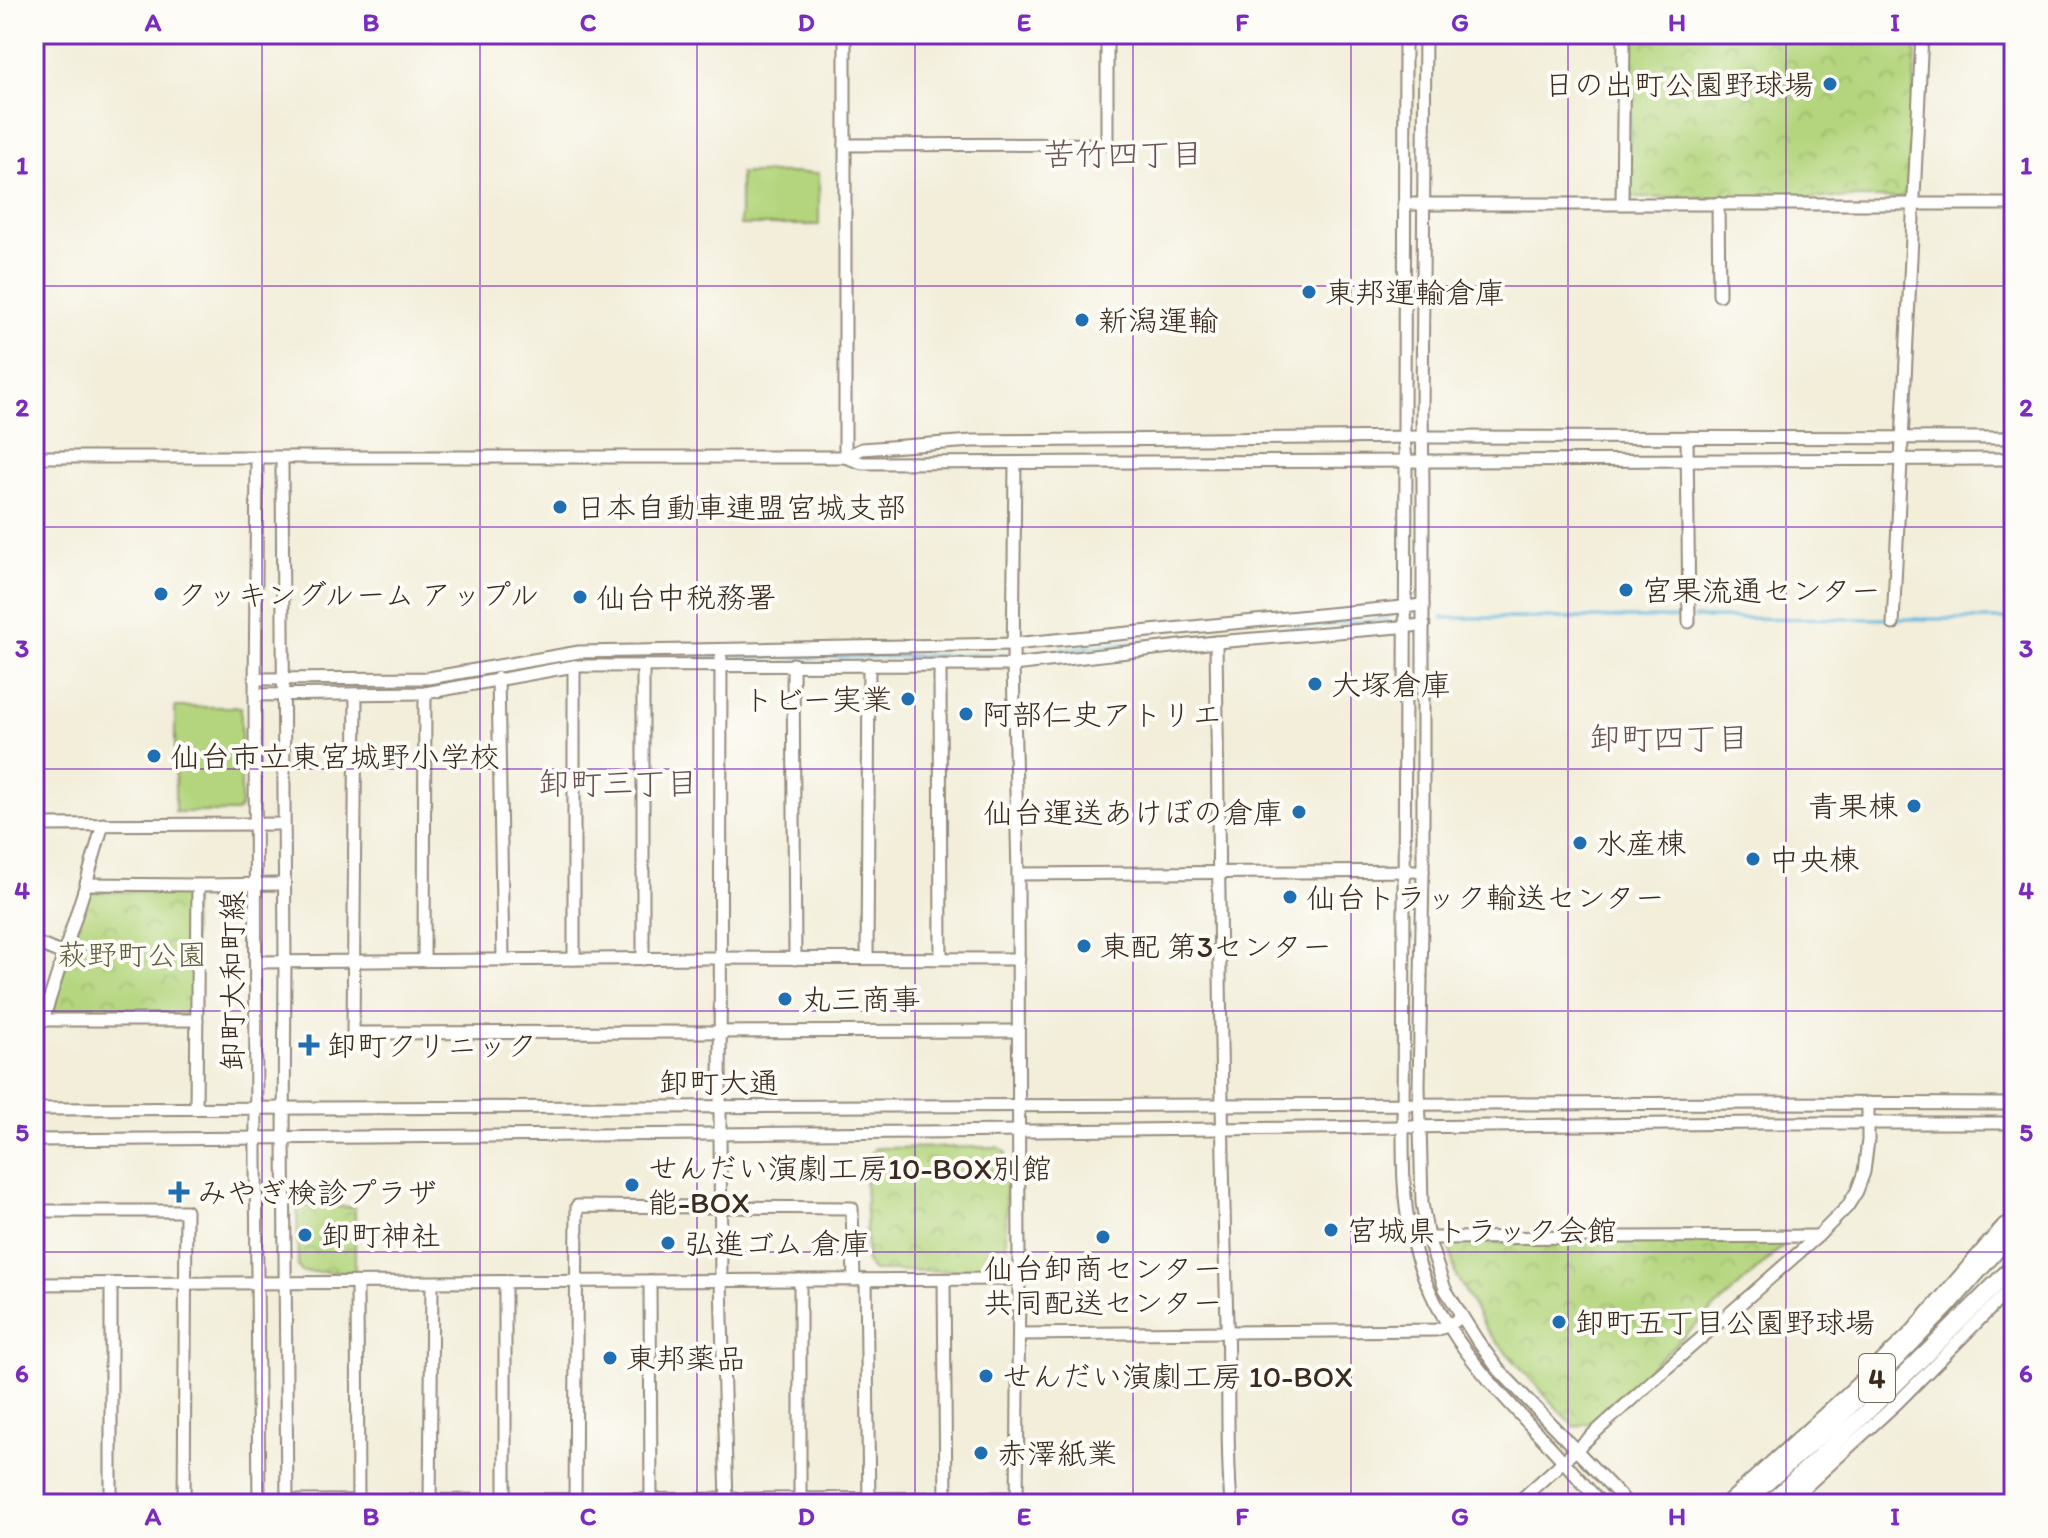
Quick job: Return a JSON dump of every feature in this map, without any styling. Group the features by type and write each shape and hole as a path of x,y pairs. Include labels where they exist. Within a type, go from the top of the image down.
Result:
{"highway":[{"name":"4","path":"1742,1504 1832,1424 1946,1307 2014,1228"},
{"name":"4","path":"1769,1504 1846,1433 2014,1266"}],"street":[{"path":"845,34 845,457"},
{"path":"845,145 1107,144 1107,34"},
{"path":"1405,34 1403,1128 1406,1205 1416,1255 1447,1326 1489,1381 1602,1504"},
{"path":"1425,34 1422,1203 1428,1238 1445,1289 1462,1317 1498,1369 1628,1504"},
{"path":"1622,203 1624,34"},
{"path":"1893,619 1922,34"},
{"path":"1718,203 1719,295"},
{"path":"1404,204 2014,204"},
{"path":"845,457 862,449 972,441 1404,437 2014,438"},
{"path":"1687,437 1689,617"},
{"path":"34,457 845,457 862,463 2014,459"},
{"name":"卸町大和町線","path":"257,459 255,695 259,1502"},
{"name":"卸町大和町線","path":"282,459 287,1502"},
{"path":"34,1345 36,1503 1016,1501 1019,959 1013,654 1015,463"},
{"path":"255,695 425,693 574,666 940,665 1423,605"},
{"path":"255,679 429,678 579,652 721,650 1013,654 1424,625"},
{"path":"1216,642 1221,1129 1231,1504"},
{"path":"721,650 721,1281 727,1502"},
{"path":"793,664 795,959"},
{"path":"867,958 869,664"},
{"path":"940,665 941,958"},
{"path":"574,666 574,959"},
{"path":"643,667 643,959"},
{"path":"498,678 503,960"},
{"path":"424,960 425,693"},
{"path":"356,694 353,1033 1018,1031"},
{"path":"103,824 63,954 38,1020 197,1020"},
{"path":"34,825 283,824"},
{"path":"1018,874 1423,871"},
{"path":"86,884 284,884"},
{"path":"196,1108 198,885"},
{"path":"34,942 63,954"},
{"path":"256,962 1019,959"},
{"path":"1516,1504 1847,1207 1864,1172 1868,1103"},
{"name":"卸町大通","path":"34,1109 2014,1104"},
{"path":"34,1140 2014,1123"},
{"path":"575,1502 577,1206 852,1208 860,1280 869,1501"},
{"path":"34,1211 186,1211 184,1503"},
{"path":"1725,1504 1910,1333 2004,1224 2014,1228"},
{"path":"1428,1238 1818,1236"},
{"path":"34,1284 1019,1279"},
{"path":"800,1280 800,1501"},
{"path":"944,1280 946,1501"},
{"path":"650,1281 650,1502"},
{"path":"505,1282 505,1502"},
{"path":"357,1283 358,1502"},
{"path":"430,1502 432,1283"},
{"path":"111,1284 111,1503"},
{"path":"1787,1504 1898,1402 2014,1285"},
{"path":"1019,1334 1436,1330 1462,1317"}],"green space":[{"path":"1631,34 1917,34 1907,192 1900,198 1634,198 1629,191"},
{"path":"740,173 819,173 819,225 740,225"},
{"path":"34,619 44,619 45,789 40,790 40,806 34,806"},
{"path":"175,707 241,707 241,807 237,812 175,812"},
{"name":"萩野町公園","path":"184,891 192,896 193,1004 186,1015 59,1016 52,1008 86,896 95,892"},
{"path":"998,1147 1006,1152 1006,1263 1000,1270 873,1271 867,1264 865,1161 875,1148"},
{"path":"297,1206 355,1207 355,1272 302,1272 298,1267"},
{"path":"1774,1240 1782,1247 1589,1423 1574,1427 1488,1332 1455,1274 1449,1243"}],"waterway":[{"path":"1442,618 1686,618"},
{"path":"1694,618 1890,619"},
{"path":"1017,654 1388,619"},
{"path":"1898,619 2014,619"},
{"path":"725,658 1009,655"},
{"path":"316,686 426,687 581,658 717,658"}],"place":[{"name":"日の出町公園野球場","path":"1830,84"},
{"name":"東邦運輸倉庫","path":"1309,292"},
{"name":"新潟運輸","path":"1082,320"},
{"name":"日本自動車連盟宮城支部","path":"560,507"},
{"name":"宮果流通センター","path":"1626,590"},
{"name":"クッキングルーム アップル","path":"161,594"},
{"name":"仙台中税務署","path":"580,597"},
{"name":"大塚倉庫","path":"1315,684"},
{"name":"トビー実業","path":"908,699"},
{"name":"阿部仁史アトリエ","path":"966,714"},
{"name":"仙台市立東宮城野小学校","path":"154,756"},
{"name":"青果棟","path":"1914,806"},
{"name":"仙台運送あけぼの倉庫","path":"1299,812"},
{"name":"水産棟","path":"1580,843"},
{"name":"中央棟","path":"1753,859"},
{"name":"仙台トラック輸送センター","path":"1290,897"},
{"name":"東配 第3センター","path":"1084,946"},
{"name":"丸三商事","path":"785,999"},
{"name":"卸町クリニック","path":"309,1045"},
{"name":"せんだい演劇工房10-BOX別館 能-BOX","path":"632,1185"},
{"name":"みやぎ検診プラザ","path":"179,1192"},
{"name":"宮城県トラック会館","path":"1331,1230"},
{"name":"卸町神社","path":"305,1235"},
{"name":"仙台卸商センター 共同配送センター","path":"1103,1237"},
{"name":"弘進ゴム 倉庫","path":"668,1243"},
{"name":"卸町五丁目公園野球場","path":"1559,1322"},
{"name":"東邦薬品","path":"610,1358"},
{"name":"せんだい演劇工房 10-BOX","path":"986,1376"},
{"name":"赤澤紙業","path":"981,1453"}],"district":[{"name":"苦竹四丁目","path":"1123,154"},
{"name":"卸町四丁目","path":"1669,738"},
{"name":"卸町三丁目","path":"618,783"}]}
